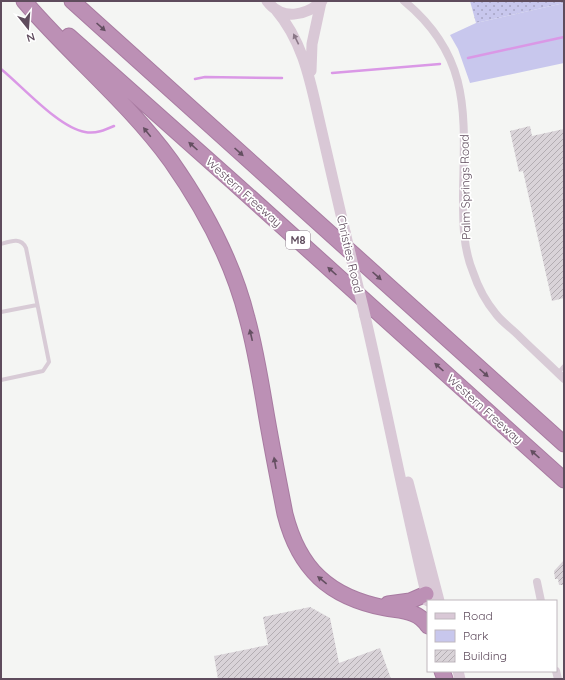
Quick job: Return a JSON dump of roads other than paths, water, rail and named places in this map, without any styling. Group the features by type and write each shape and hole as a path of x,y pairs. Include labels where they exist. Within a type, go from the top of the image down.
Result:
{"highway":[{"path":"24,1 139,122 170,161 193,195 208,222 236,282 247,318 256,354 285,514 292,538 306,563 323,582 344,594 369,604 418,615 427,625"},
{"name":"Western Freeway","path":"30,1 564,480"},
{"name":"M8","path":"72,1 564,444"},
{"path":"369,604 398,603 431,599"}],"main road":[{"name":"Christies Road","path":"267,1 286,20 299,46 312,89 388,418 409,520 431,599"},
{"name":"Christies Road","path":"312,89 310,61 321,2"},
{"path":"276,10 296,14 306,13 315,8 321,2"},
{"name":"Christies Road","path":"388,418 414,503 431,599"}],"street":[{"name":"Palm Springs Road","path":"404,1 418,12 434,31 448,53 459,80 464,118 463,222 466,249 472,271 482,294 496,315 561,376"},
{"path":"537,582 541,600"}],"lane":[{"path":"1,244 19,241 24,243 26,248 48,362 47,367 43,371 1,380"},
{"path":"1,312 37,305"},
{"path":"561,376 564,366"}],"waterway":[{"path":"468,58 564,37"},
{"path":"332,73 440,64"},
{"path":"1,69 53,115 75,129 85,132 97,132 114,126"},
{"path":"195,79 205,77 282,78"}]}
